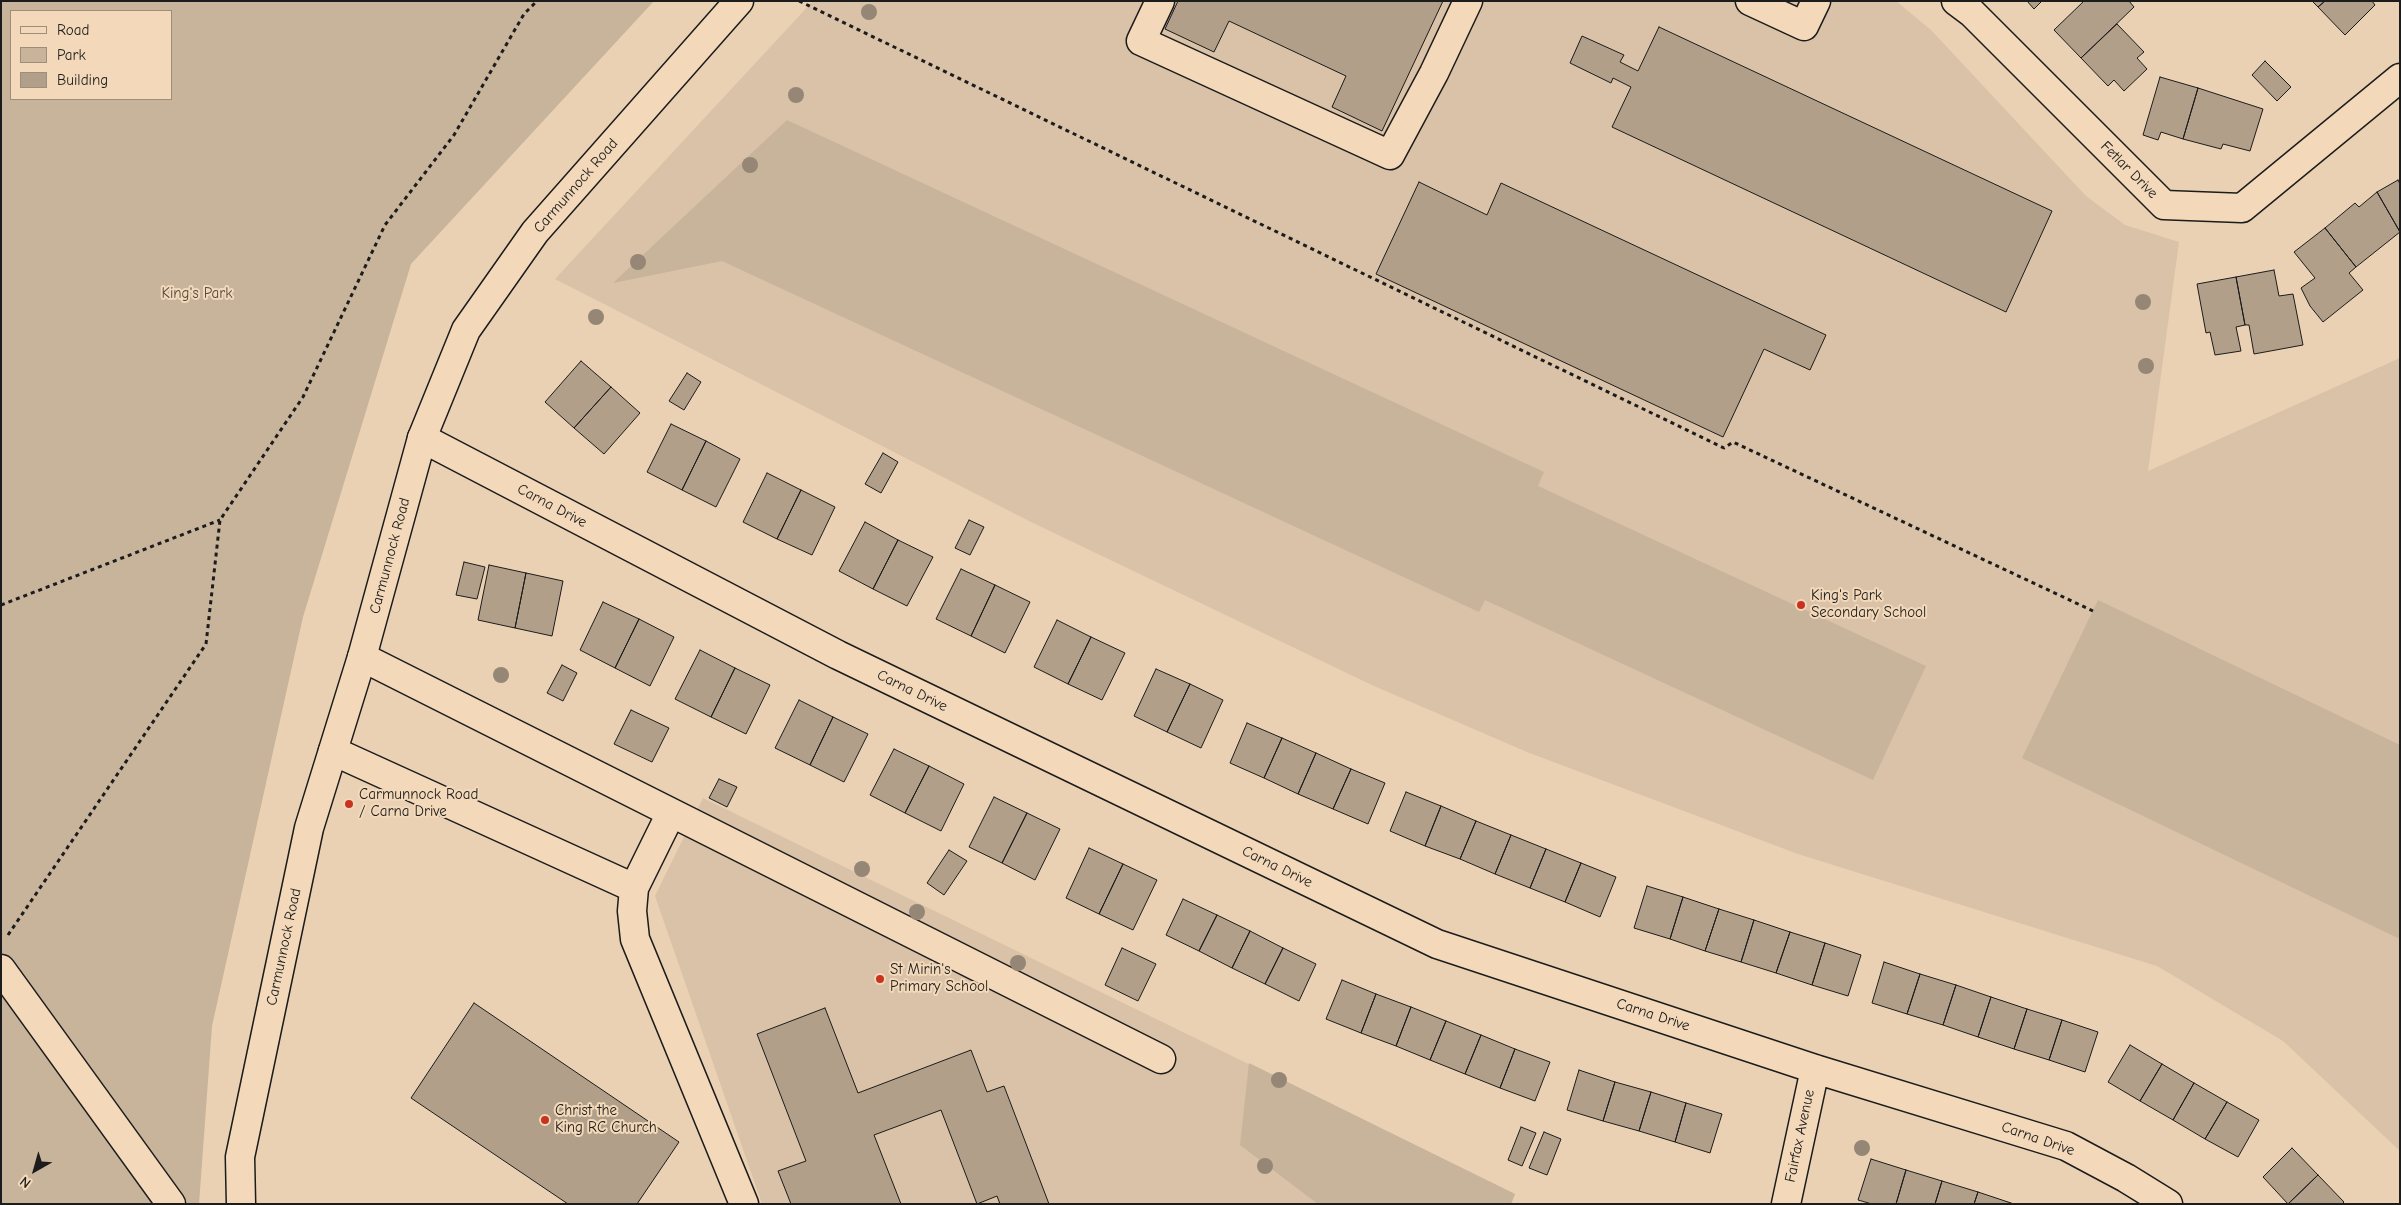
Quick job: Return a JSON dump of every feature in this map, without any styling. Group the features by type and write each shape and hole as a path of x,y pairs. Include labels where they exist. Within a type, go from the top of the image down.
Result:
{"street":[{"name":"Carmunnock Road","path":"241,1204 240,1157 309,828 362,657 422,438 466,330 535,232 739,1"},
{"path":"1160,1 1141,41 1390,155 1434,73 1468,1"},
{"path":"1750,1 1804,26 1816,1"},
{"name":"Fetlar Drive","path":"1956,1 1972,13 2164,206 2242,208 2400,78"},
{"name":"Carna Drive","path":"422,438 838,655 1437,944 1815,1069 2066,1146 2126,1178 2168,1204"},
{"path":"362,657 1161,1059"},
{"path":"333,751 634,888"},
{"path":"671,813 634,888 632,911 634,939 744,1204"},
{"path":"1,969 171,1204"},
{"name":"Fairfax Avenue","path":"1786,1204 1815,1069"}],"path":[{"path":"7,938 206,644 220,520 303,397 385,225 454,135 524,14 537,1"},
{"path":"798,1 1724,448 1733,442 2092,611"},
{"path":"1,605 220,520"}],"shaded area":[{"name":"King's Park Secondary School","path":"813,1 1896,1 1931,30 2086,196 2125,225 2179,242 2148,471 2400,358 2400,1151 2283,1041 2157,966 1798,854 1527,752 1374,686 1033,523 555,279"},
{"name":"St Mirin's Primary School","path":"703,798 1515,1194 1511,1204 762,1204 655,896"}],"green space":[{"name":"King's Park","path":"1,1 654,1 411,264 303,617 212,1026 199,1204 1,1204"},
{"path":"787,120 1544,472 1538,486 1926,666 1873,780 1485,600 1479,612 722,261 613,283"},
{"path":"2098,600 2400,745 2400,939 2022,758"},
{"path":"1249,1063 1515,1194 1511,1204 1318,1204 1240,1145"}],"building":[{"path":"1178,1 1443,1 1382,131 1332,107 1346,76 1229,21 1214,52 1165,29"},
{"path":"2027,1 2042,1 2034,9"},
{"path":"2084,1 2129,1 2134,7 2081,58 2054,30"},
{"path":"2312,1 2325,1 2318,7"},
{"path":"2325,1 2372,1 2375,5 2345,35 2318,7"},
{"path":"2117,24 2144,52 2137,58 2147,69 2124,91 2114,80 2108,86 2081,58"},
{"path":"1659,27 2052,211 2006,312 1612,127 1631,87 1613,78 1611,83 1570,63 1582,36 1624,55 1620,62 1638,71"},
{"path":"2265,61 2291,87 2277,101 2252,75"},
{"path":"2160,77 2198,88 2183,139 2161,132 2158,140 2143,135"},
{"path":"2198,88 2263,109 2250,151 2223,144 2221,149 2183,139"},
{"path":"2398,180 2400,184 2400,232 2377,192"},
{"path":"1419,182 1487,215 1501,183 1826,335 1810,370 1764,349 1723,437 1376,274"},
{"path":"2377,192 2400,232 2356,267 2325,228 2355,203 2359,207"},
{"path":"2325,228 2356,267 2349,273 2363,290 2323,322 2310,306 2301,288 2315,278 2294,252"},
{"path":"2274,270 2279,296 2293,294 2303,345 2254,354 2249,325 2245,325 2236,277"},
{"path":"2236,277 2245,325 2236,327 2241,351 2215,355 2210,332 2206,333 2197,284"},
{"path":"581,361 611,387 574,428 545,402"},
{"path":"687,373 701,382 684,410 669,401"},
{"path":"611,387 640,413 604,454 574,428"},
{"path":"671,424 706,441 682,490 647,472"},
{"path":"706,441 740,459 716,507 682,490"},
{"path":"883,453 898,462 881,493 865,484"},
{"path":"767,473 801,490 777,539 743,522"},
{"path":"801,490 835,507 812,555 777,539"},
{"path":"969,520 984,527 970,555 955,548"},
{"path":"865,522 898,540 873,589 839,571"},
{"path":"898,540 933,557 907,606 873,589"},
{"path":"464,562 485,567 477,599 456,595"},
{"path":"489,565 526,573 515,628 478,620"},
{"path":"961,569 995,585 971,636 936,619"},
{"path":"526,573 563,581 552,636 515,628"},
{"path":"995,585 1030,602 1005,653 971,636"},
{"path":"603,602 639,619 615,668 580,650"},
{"path":"639,619 674,637 650,686 615,668"},
{"path":"1057,620 1091,637 1068,684 1034,667"},
{"path":"1091,637 1125,653 1102,700 1068,684"},
{"path":"700,650 735,668 711,717 675,699"},
{"path":"562,665 577,673 563,701 547,693"},
{"path":"735,668 770,685 746,734 711,717"},
{"path":"1156,669 1190,684 1167,732 1134,716"},
{"path":"1190,684 1223,700 1201,748 1167,732"},
{"path":"799,700 833,717 810,765 775,748"},
{"path":"631,710 669,728 652,762 614,744"},
{"path":"833,717 868,734 844,782 810,765"},
{"path":"1247,723 1282,738 1264,778 1230,763"},
{"path":"1282,738 1316,753 1298,794 1264,778"},
{"path":"894,749 929,766 905,813 870,795"},
{"path":"1316,753 1351,769 1333,809 1298,794"},
{"path":"929,766 964,784 941,831 905,813"},
{"path":"1351,769 1385,783 1368,824 1333,809"},
{"path":"719,779 737,787 727,807 709,798"},
{"path":"1406,792 1441,806 1425,846 1390,831"},
{"path":"994,797 1027,813 1002,863 969,847"},
{"path":"1441,806 1476,821 1460,859 1425,846"},
{"path":"1027,813 1060,829 1035,880 1002,863"},
{"path":"1476,821 1511,835 1495,874 1460,859"},
{"path":"1511,835 1546,849 1530,888 1495,874"},
{"path":"1089,848 1123,864 1099,914 1066,898"},
{"path":"1546,849 1581,863 1565,902 1530,888"},
{"path":"949,850 967,861 944,895 927,883"},
{"path":"1581,863 1616,877 1600,917 1565,902"},
{"path":"1123,864 1157,880 1133,930 1099,914"},
{"path":"1647,886 1683,897 1670,939 1634,928"},
{"path":"1683,897 1719,909 1705,951 1670,939"},
{"path":"1183,899 1217,915 1199,951 1166,935"},
{"path":"1719,909 1754,920 1741,962 1705,951"},
{"path":"1217,915 1250,931 1232,968 1199,951"},
{"path":"1754,920 1790,932 1776,973 1741,962"},
{"path":"1250,931 1283,948 1265,984 1232,968"},
{"path":"1790,932 1825,943 1812,985 1776,973"},
{"path":"1825,943 1861,955 1848,996 1812,985"},
{"path":"1122,948 1156,964 1138,1001 1105,985"},
{"path":"1283,948 1316,964 1299,1001 1265,984"},
{"path":"1884,962 1920,974 1907,1014 1872,1003"},
{"path":"1920,974 1956,985 1943,1025 1907,1014"},
{"path":"1342,980 1376,994 1361,1033 1326,1019"},
{"path":"1956,985 1991,997 1978,1037 1943,1025"},
{"path":"1376,994 1411,1007 1396,1046 1361,1033"},
{"path":"1991,997 2027,1009 2014,1049 1978,1037"},
{"name":"Christ the King RC Church","path":"474,1003 679,1142 637,1204 568,1204 411,1098"},
{"path":"1411,1007 1446,1021 1430,1060 1396,1046"},
{"path":"825,1008 858,1093 971,1050 987,1092 1004,1086 1049,1204 1000,1204 997,1196 977,1204 941,1110 874,1135 901,1204 791,1204 778,1171 806,1161 757,1034"},
{"path":"2027,1009 2062,1020 2049,1060 2014,1049"},
{"path":"2062,1020 2098,1032 2085,1072 2049,1060"},
{"path":"1446,1021 1481,1035 1465,1074 1430,1060"},
{"path":"1481,1035 1515,1049 1500,1088 1465,1074"},
{"path":"2130,1045 2162,1064 2140,1101 2108,1082"},
{"path":"1515,1049 1550,1062 1535,1101 1500,1088"},
{"path":"2162,1064 2194,1083 2173,1120 2140,1101"},
{"path":"1579,1070 1615,1082 1603,1121 1567,1110"},
{"path":"1615,1082 1651,1092 1639,1131 1603,1121"},
{"path":"2194,1083 2227,1102 2205,1139 2173,1120"},
{"path":"1651,1092 1686,1103 1675,1142 1639,1131"},
{"path":"2227,1102 2259,1120 2238,1157 2205,1139"},
{"path":"1686,1103 1722,1114 1710,1153 1675,1142"},
{"path":"1521,1127 1536,1133 1522,1166 1508,1160"},
{"path":"1544,1132 1561,1139 1547,1175 1529,1168"},
{"path":"2292,1148 2318,1175 2288,1204 2263,1177"},
{"path":"1871,1159 1906,1170 1896,1204 1872,1204 1858,1200"},
{"path":"1906,1170 1942,1181 1935,1204 1896,1204"},
{"path":"2318,1175 2344,1202 2342,1204 2288,1204"},
{"path":"1942,1181 1978,1192 1974,1204 1935,1204"},
{"path":"1978,1192 2014,1204 1974,1204"}],"place":[{"name":"King's Park Secondary School","path":"1801,605"},
{"name":"Carmunnock Road / Carna Drive","path":"349,804"},
{"name":"St Mirin's Primary School","path":"880,979"},
{"name":"Christ the King RC Church","path":"545,1120"}]}
